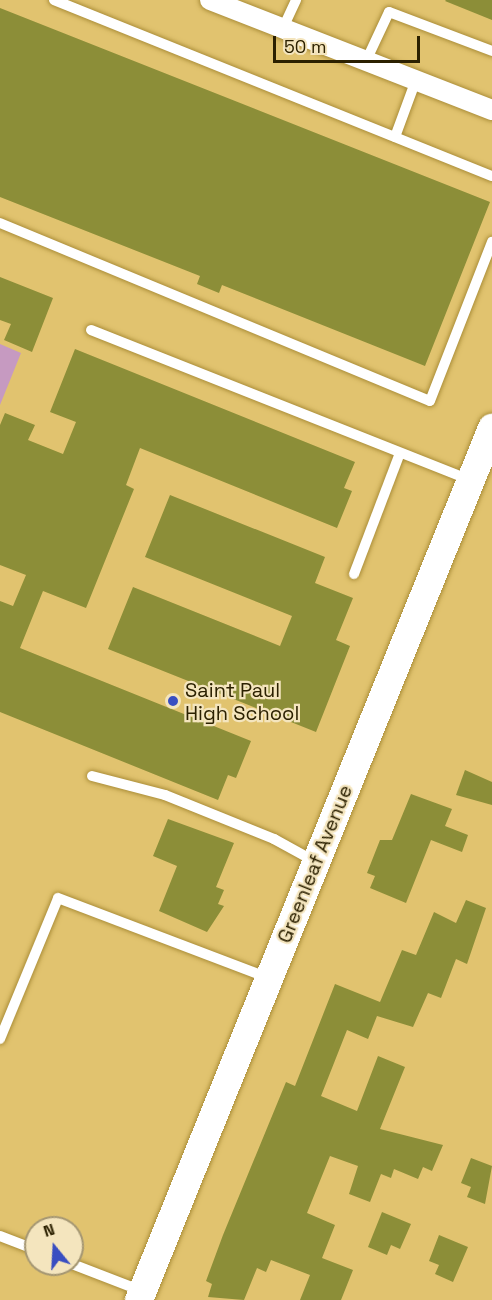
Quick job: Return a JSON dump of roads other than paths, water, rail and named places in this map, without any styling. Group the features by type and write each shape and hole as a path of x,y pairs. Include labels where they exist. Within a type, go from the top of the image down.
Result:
{"main road":[{"name":"Greenleaf Avenue","path":"141,1296 316,862 480,469 492,428"}],"street":[{"path":"210,0 492,110"}],"lane":[{"path":"54,0 492,176"},
{"path":"283,28 296,0"},
{"path":"366,61 389,12 492,51"},
{"path":"395,137 416,80"},
{"path":"0,223 430,400 492,242"},
{"path":"91,330 400,453 480,469"},
{"path":"354,574 400,453"},
{"path":"92,776 165,795 274,838 316,862"},
{"path":"0,1039 58,898 269,978"},
{"path":"0,1236 24,1245"},
{"path":"84,1269 141,1296"}],"place":[{"name":"Saint Paul High School","path":"173,701"}]}
